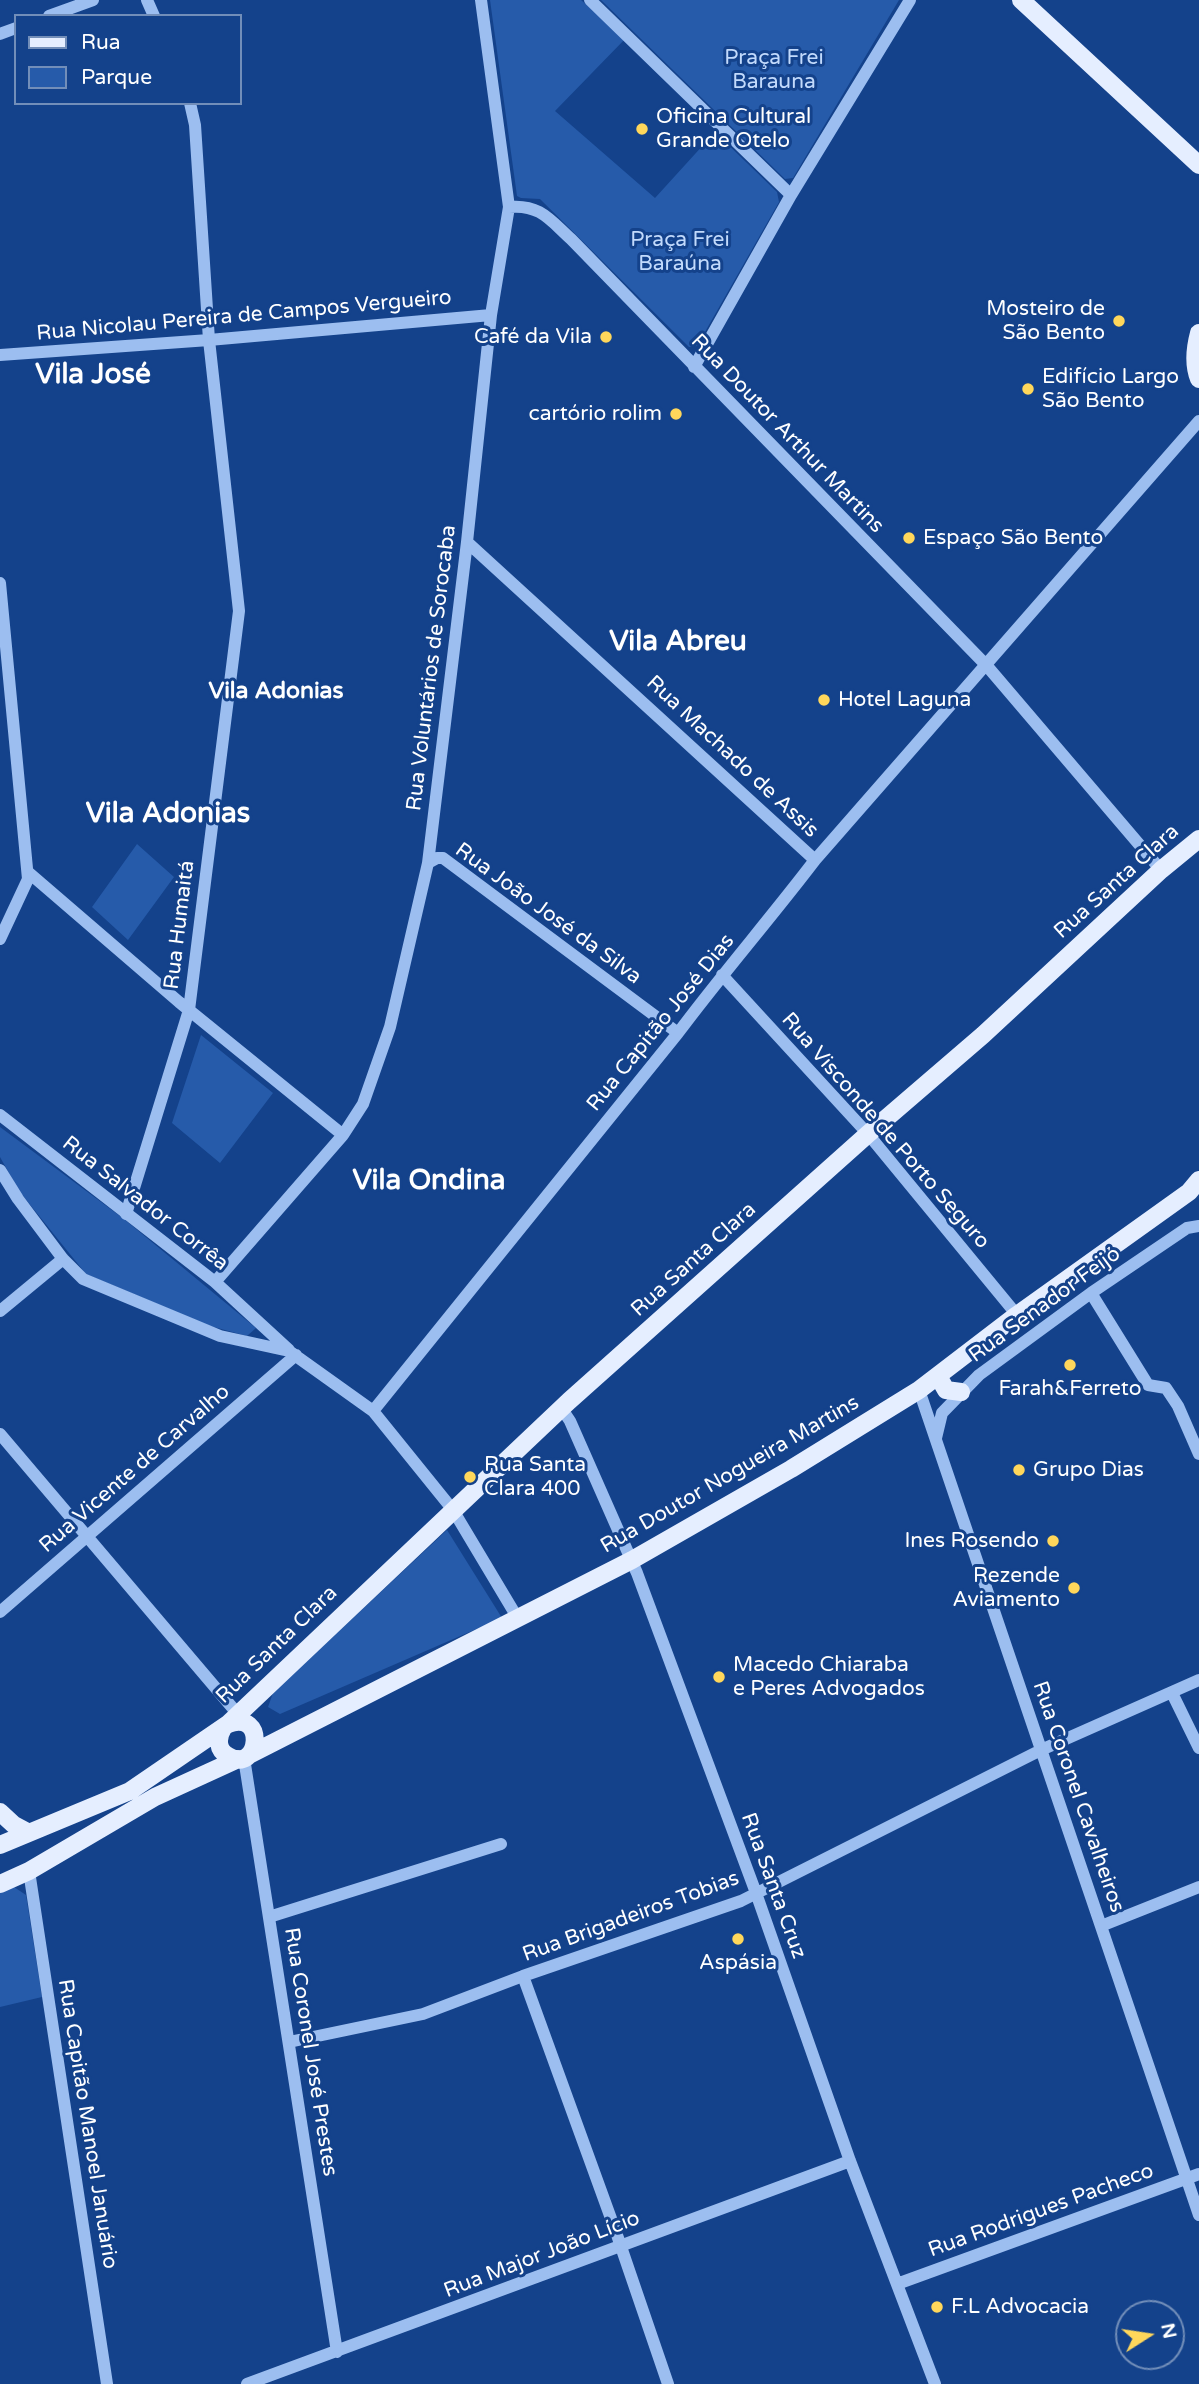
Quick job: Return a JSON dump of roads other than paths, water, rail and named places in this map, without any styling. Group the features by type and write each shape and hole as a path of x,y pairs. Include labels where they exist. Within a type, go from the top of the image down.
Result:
{"main road":[{"path":"1021,0 1199,165"},
{"path":"1199,332 1195,348 1199,379"},
{"name":"Rua Santa Clara","path":"0,1845 130,1791 234,1723 559,1411 868,1134 983,1035 1161,870 1199,839"},
{"name":"Rua Doutor Nogueira Martins","path":"0,1884 29,1871 155,1797 244,1757 632,1560 791,1469 919,1390 1017,1315 1189,1192 1199,1180"},
{"path":"938,1376 946,1390 961,1392"},
{"path":"234,1723 254,1732 256,1738 253,1750 244,1757 231,1758 222,1751 218,1739 234,1723"},
{"path":"0,1812 14,1825 29,1833"}],"street":[{"path":"54,14 93,0"},
{"name":"Rua Voluntários de Sorocaba","path":"215,1282 343,1135 363,1104 390,1027 428,863 491,315 509,207 481,0"},
{"path":"590,0 791,195"},
{"path":"694,367 791,195 910,0"},
{"name":"Rua Humaitá","path":"126,1214 189,1010 239,611 209,341 195,125 190,105"},
{"name":"Rua Doutor Arthur Martins","path":"509,207 523,206 538,210 571,239 987,666 1161,870"},
{"name":"Rua Nicolau Pereira de Campos Vergueiro","path":"0,355 209,341 491,315"},
{"name":"Rua Capitão José Dias","path":"373,1411 815,860 1199,421"},
{"name":"Rua Machado de Assis","path":"467,542 815,860"},
{"path":"0,583 28,873 28,884 0,939"},
{"name":"Rua João José da Silva","path":"428,863 443,859 678,1033"},
{"path":"28,873 189,1010 343,1135"},
{"name":"Rua Visconde de Porto Seguro","path":"722,975 868,1134 1017,1315"},
{"name":"Rua Salvador Corrêa","path":"0,1115 215,1282 293,1353 373,1411 449,1514 452,1524 509,1617 513,1619"},
{"name":"Rua Salvador Corrêa","path":"0,1170 63,1259 83,1279 220,1336 293,1353"},
{"name":"Rua Senador Feijó","path":"936,1438 942,1413 979,1376 1091,1293 1187,1228 1199,1226"},
{"path":"0,1311 63,1259"},
{"path":"1091,1293 1148,1385 1166,1388 1178,1406 1199,1454"},
{"path":"251,1342 264,1327"},
{"name":"Rua Vicente de Carvalho","path":"0,1612 293,1353"},
{"name":"Rua Coronel Cavalheiros","path":"919,1390 1101,1926 1193,2176 1199,2215"},
{"name":"Rua Santa Cruz","path":"559,1411 564,1412 570,1421 632,1560 756,1893 850,2161 934,2384"},
{"path":"0,1434 234,1723"},
{"name":"Rua Brigadeiros Tobias","path":"289,2042 423,2014 523,1976 741,1901 1041,1750 1199,1680"},
{"path":"1172,1693 1199,1748"},
{"name":"Rua Coronel José Prestes","path":"244,1757 338,2352"},
{"path":"270,1917 500,1843"},
{"name":"Rua Capitão Manoel Januário","path":"29,1871 107,2384"},
{"path":"1101,1926 1199,1887"},
{"path":"523,1976 621,2245 668,2384"},
{"name":"Rua Major João Lício","path":"247,2384 850,2161"},
{"name":"Rua Rodrigues Pacheco","path":"897,2284 1193,2176"}],"place":[{"name":"Oficina Cultural Grande Otelo","path":"642,129"},
{"name":"Mosteiro de São Bento","path":"1119,321"},
{"name":"Café da Vila","path":"606,337"},
{"name":"Edifício Largo São Bento","path":"1028,389"},
{"name":"cartório rolim","path":"676,414"},
{"name":"Espaço São Bento","path":"909,538"},
{"name":"Hotel Laguna","path":"824,700"},
{"name":"Farah&Ferreto","path":"1070,1365"},
{"name":"Grupo Dias","path":"1019,1470"},
{"name":"Rua Santa Clara 400","path":"470,1477"},
{"name":"Ines Rosendo","path":"1053,1541"},
{"name":"Rezende Aviamento","path":"1074,1588"},
{"name":"Macedo Chiaraba e Peres Advogados","path":"719,1677"},
{"name":"Aspásia","path":"738,1939"},
{"name":"F.L Advocacia","path":"937,2307"}],"district":[{"name":"Vila José","path":"93,376"},
{"name":"Vila Abreu","path":"678,643"},
{"name":"Vila Adonias","path":"276,692"},
{"name":"Vila Adonias","path":"168,815"},
{"name":"Vila Ondina","path":"429,1182"}],"park label":[{"name":"Praça Frei Barauna","path":"774,70"},
{"name":"Praça Frei Baraúna","path":"680,252"}]}
